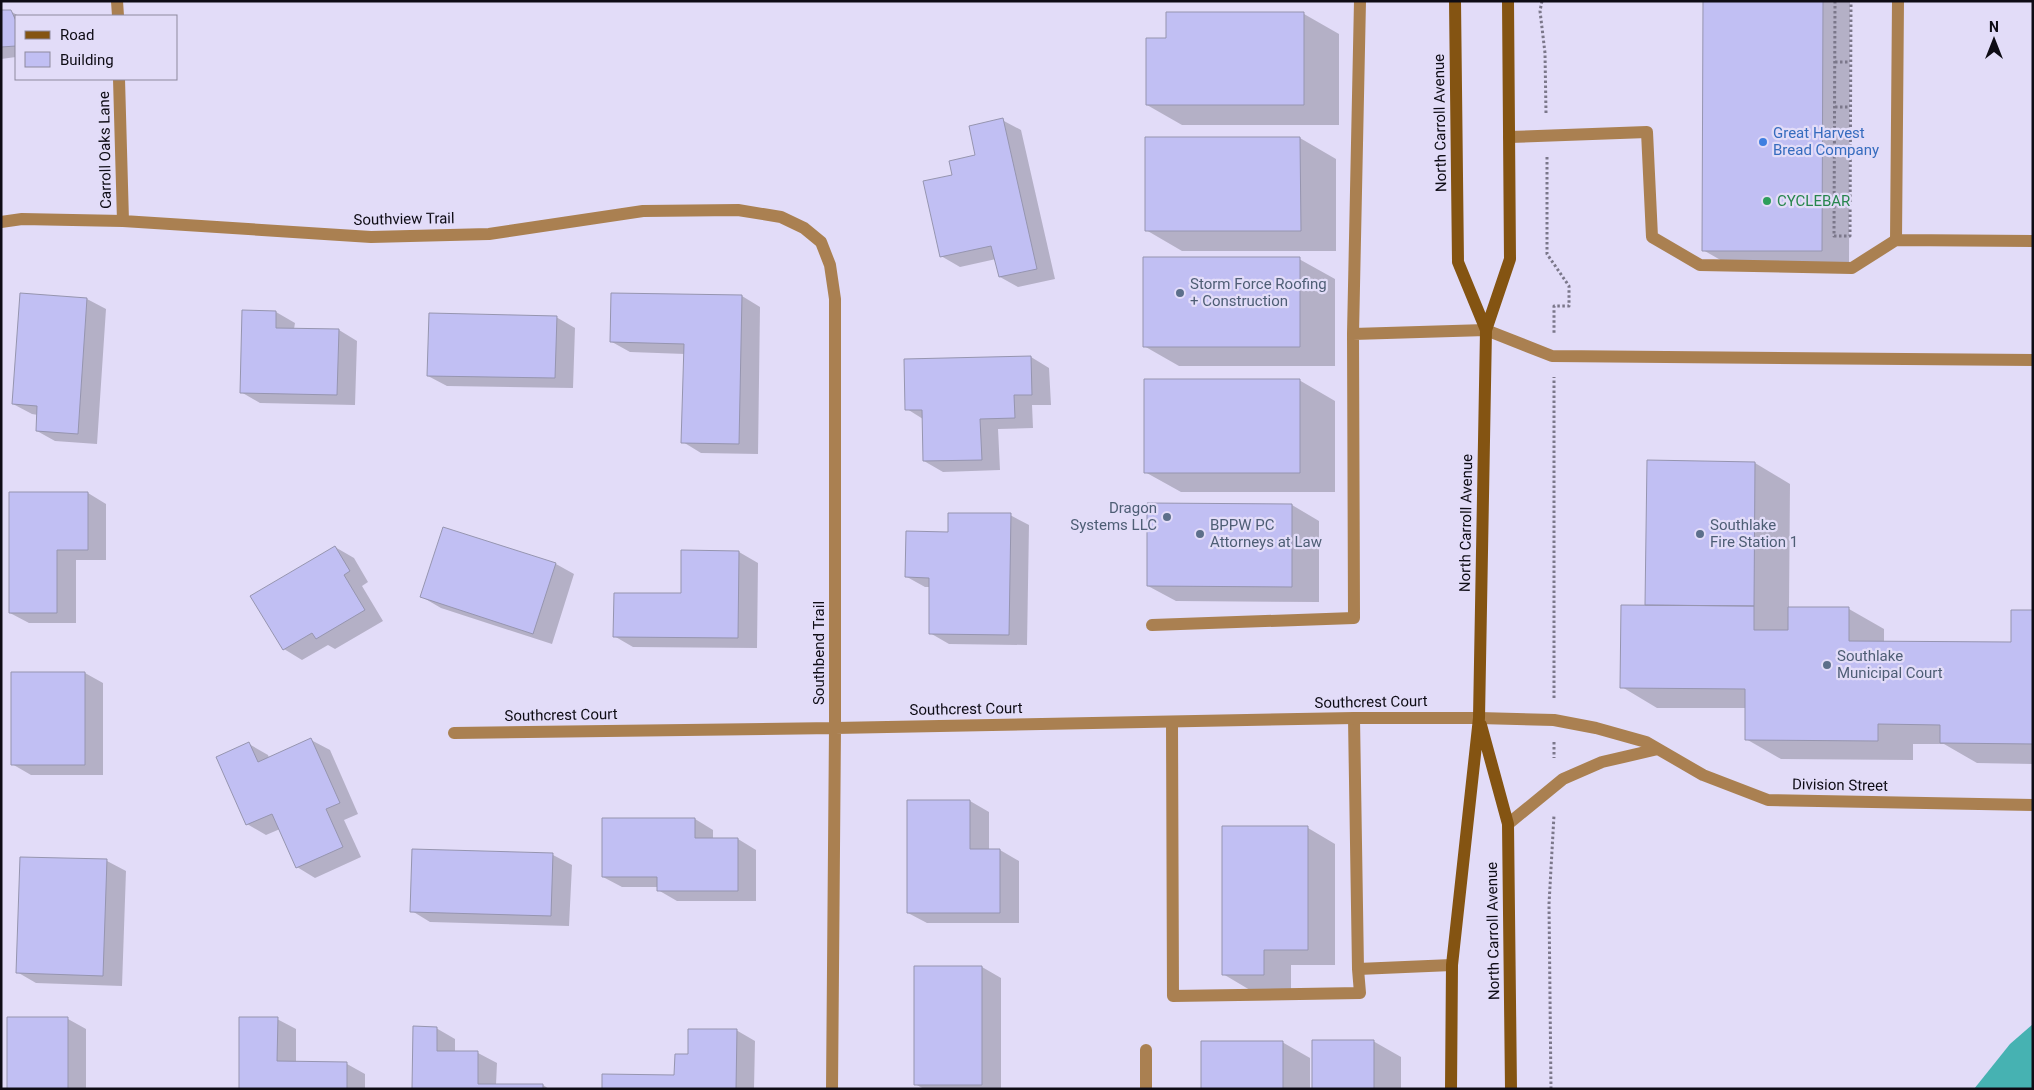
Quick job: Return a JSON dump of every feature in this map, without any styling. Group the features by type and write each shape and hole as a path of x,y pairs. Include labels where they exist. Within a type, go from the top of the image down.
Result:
{"main road":[{"name":"North Carroll Avenue","path":"1455,1 1458,262 1486,330"},
{"name":"North Carroll Avenue","path":"1451,1089 1452,965 1479,718 1486,330 1510,259 1508,1"},
{"name":"North Carroll Avenue","path":"1479,718 1508,824 1511,1089"}],"street":[{"path":"118,1 118,15"},
{"path":"1152,625 1354,618 1353,334 1360,1"},
{"path":"1896,240 1898,1"},
{"name":"Carroll Oaks Lane","path":"119,80 123,221"},
{"path":"1509,137 1647,132 1652,237 1700,265 1852,268 1896,240 2033,241"},
{"name":"Southview Trail","path":"1,222 22,219 123,221 371,237 489,234 643,211 738,210 781,217 804,228"},
{"name":"Southbend Trail","path":"804,228 821,242 830,265 835,299 835,728 832,1089"},
{"path":"1353,334 1486,330 1554,356 2033,360"},
{"path":"1172,722 1173,996 1360,993 1354,718"},
{"name":"Southcrest Court","path":"454,733 1354,718 1479,718"},
{"name":"Division Street","path":"1479,718 1554,720 1596,728 1646,742 1703,775 1768,800 2033,805"},
{"path":"1508,824 1563,779 1602,762 1658,749"},
{"path":"1358,969 1452,965"},
{"path":"1146,1050 1146,1089"}],"path":[{"path":"1542,1 1540,11 1545,53 1547,136 1547,254 1569,286 1569,306 1554,306 1554,825 1549,904 1551,1089"},
{"path":"1835,1 1834,236 1850,236 1851,1"},
{"path":"1835,62 1850,62"},
{"path":"1835,107 1850,107"},
{"path":"1834,153 1850,153"},
{"path":"1834,198 1850,198"}],"shaded area":[{"path":"2033,1024 2033,1089 1974,1089 2010,1044"}],"building":[{"path":"1703,1 1823,1 1822,251 1702,251"},
{"path":"1,10 11,10 15,19 15,46 1,47"},
{"path":"1166,12 1304,12 1304,105 1146,105 1146,38 1166,38"},
{"path":"1003,118 1037,269 999,277 991,246 940,257 923,181 952,175 949,161 975,155 969,126"},
{"path":"1145,137 1300,137 1301,231 1145,231"},
{"path":"1143,257 1300,257 1300,347 1143,347"},
{"path":"20,293 87,298 78,434 36,431 37,406 12,404"},
{"path":"611,293 742,295 739,444 681,443 684,344 610,342"},
{"path":"242,310 276,311 276,328 339,329 337,395 240,393"},
{"path":"429,313 557,316 555,378 427,376"},
{"path":"1031,356 1032,395 1014,395 1015,418 980,419 982,460 923,461 922,410 905,410 904,359"},
{"path":"1144,379 1300,379 1300,473 1144,473"},
{"name":"Southlake Fire Station 1","path":"1647,460 1755,462 1754,606 1645,605"},
{"path":"9,492 88,492 88,550 57,550 57,613 9,613"},
{"path":"1147,503 1292,504 1292,587 1147,586"},
{"path":"948,513 1011,513 1009,635 929,634 929,578 905,577 906,531 948,532"},
{"path":"443,527 556,563 533,634 420,597"},
{"path":"335,546 350,571 344,575 365,610 316,639 312,633 283,650 250,596"},
{"path":"681,550 739,551 738,638 613,637 614,593 681,593"},
{"name":"Southlake Municipal Court","path":"1621,605 1754,606 1754,630 1788,630 1788,607 1849,607 1849,641 2011,642 2011,610 2033,610 2033,744 1940,743 1940,725 1878,724 1878,741 1745,740 1745,689 1620,688"},
{"path":"11,672 85,672 85,765 11,765"},
{"path":"311,738 340,803 326,809 343,847 296,868 272,814 246,825 216,757 249,742 258,762"},
{"path":"907,800 970,800 970,849 1000,849 1000,913 907,913"},
{"path":"602,818 695,818 695,838 738,838 738,891 657,891 657,877 602,877"},
{"path":"1222,826 1308,826 1308,950 1264,950 1264,975 1222,975"},
{"path":"412,849 553,853 551,916 410,912"},
{"path":"20,857 107,859 103,976 16,973"},
{"path":"914,966 982,966 982,1085 914,1085"},
{"path":"7,1017 68,1017 68,1089 7,1089"},
{"path":"239,1017 278,1017 277,1061 347,1062 347,1089 239,1089"},
{"path":"413,1026 437,1027 437,1051 478,1051 478,1084 543,1084 543,1089 412,1089"},
{"path":"688,1029 737,1029 736,1089 602,1089 602,1074 674,1075 675,1054 688,1054"},
{"path":"1312,1040 1374,1040 1374,1089 1312,1089"},
{"path":"1201,1041 1283,1041 1283,1089 1201,1089"}],"place":[{"name":"Great Harvest Bread Company","path":"1763,142"},
{"name":"CYCLEBAR","path":"1767,201"},
{"name":"Storm Force Roofing + Construction","path":"1180,293"},
{"name":"Dragon Systems LLC","path":"1167,517"},
{"name":"BPPW PC Attorneys at Law","path":"1200,534"},
{"name":"Southlake Fire Station 1","path":"1700,534"},
{"name":"Southlake Municipal Court","path":"1827,665"}]}
